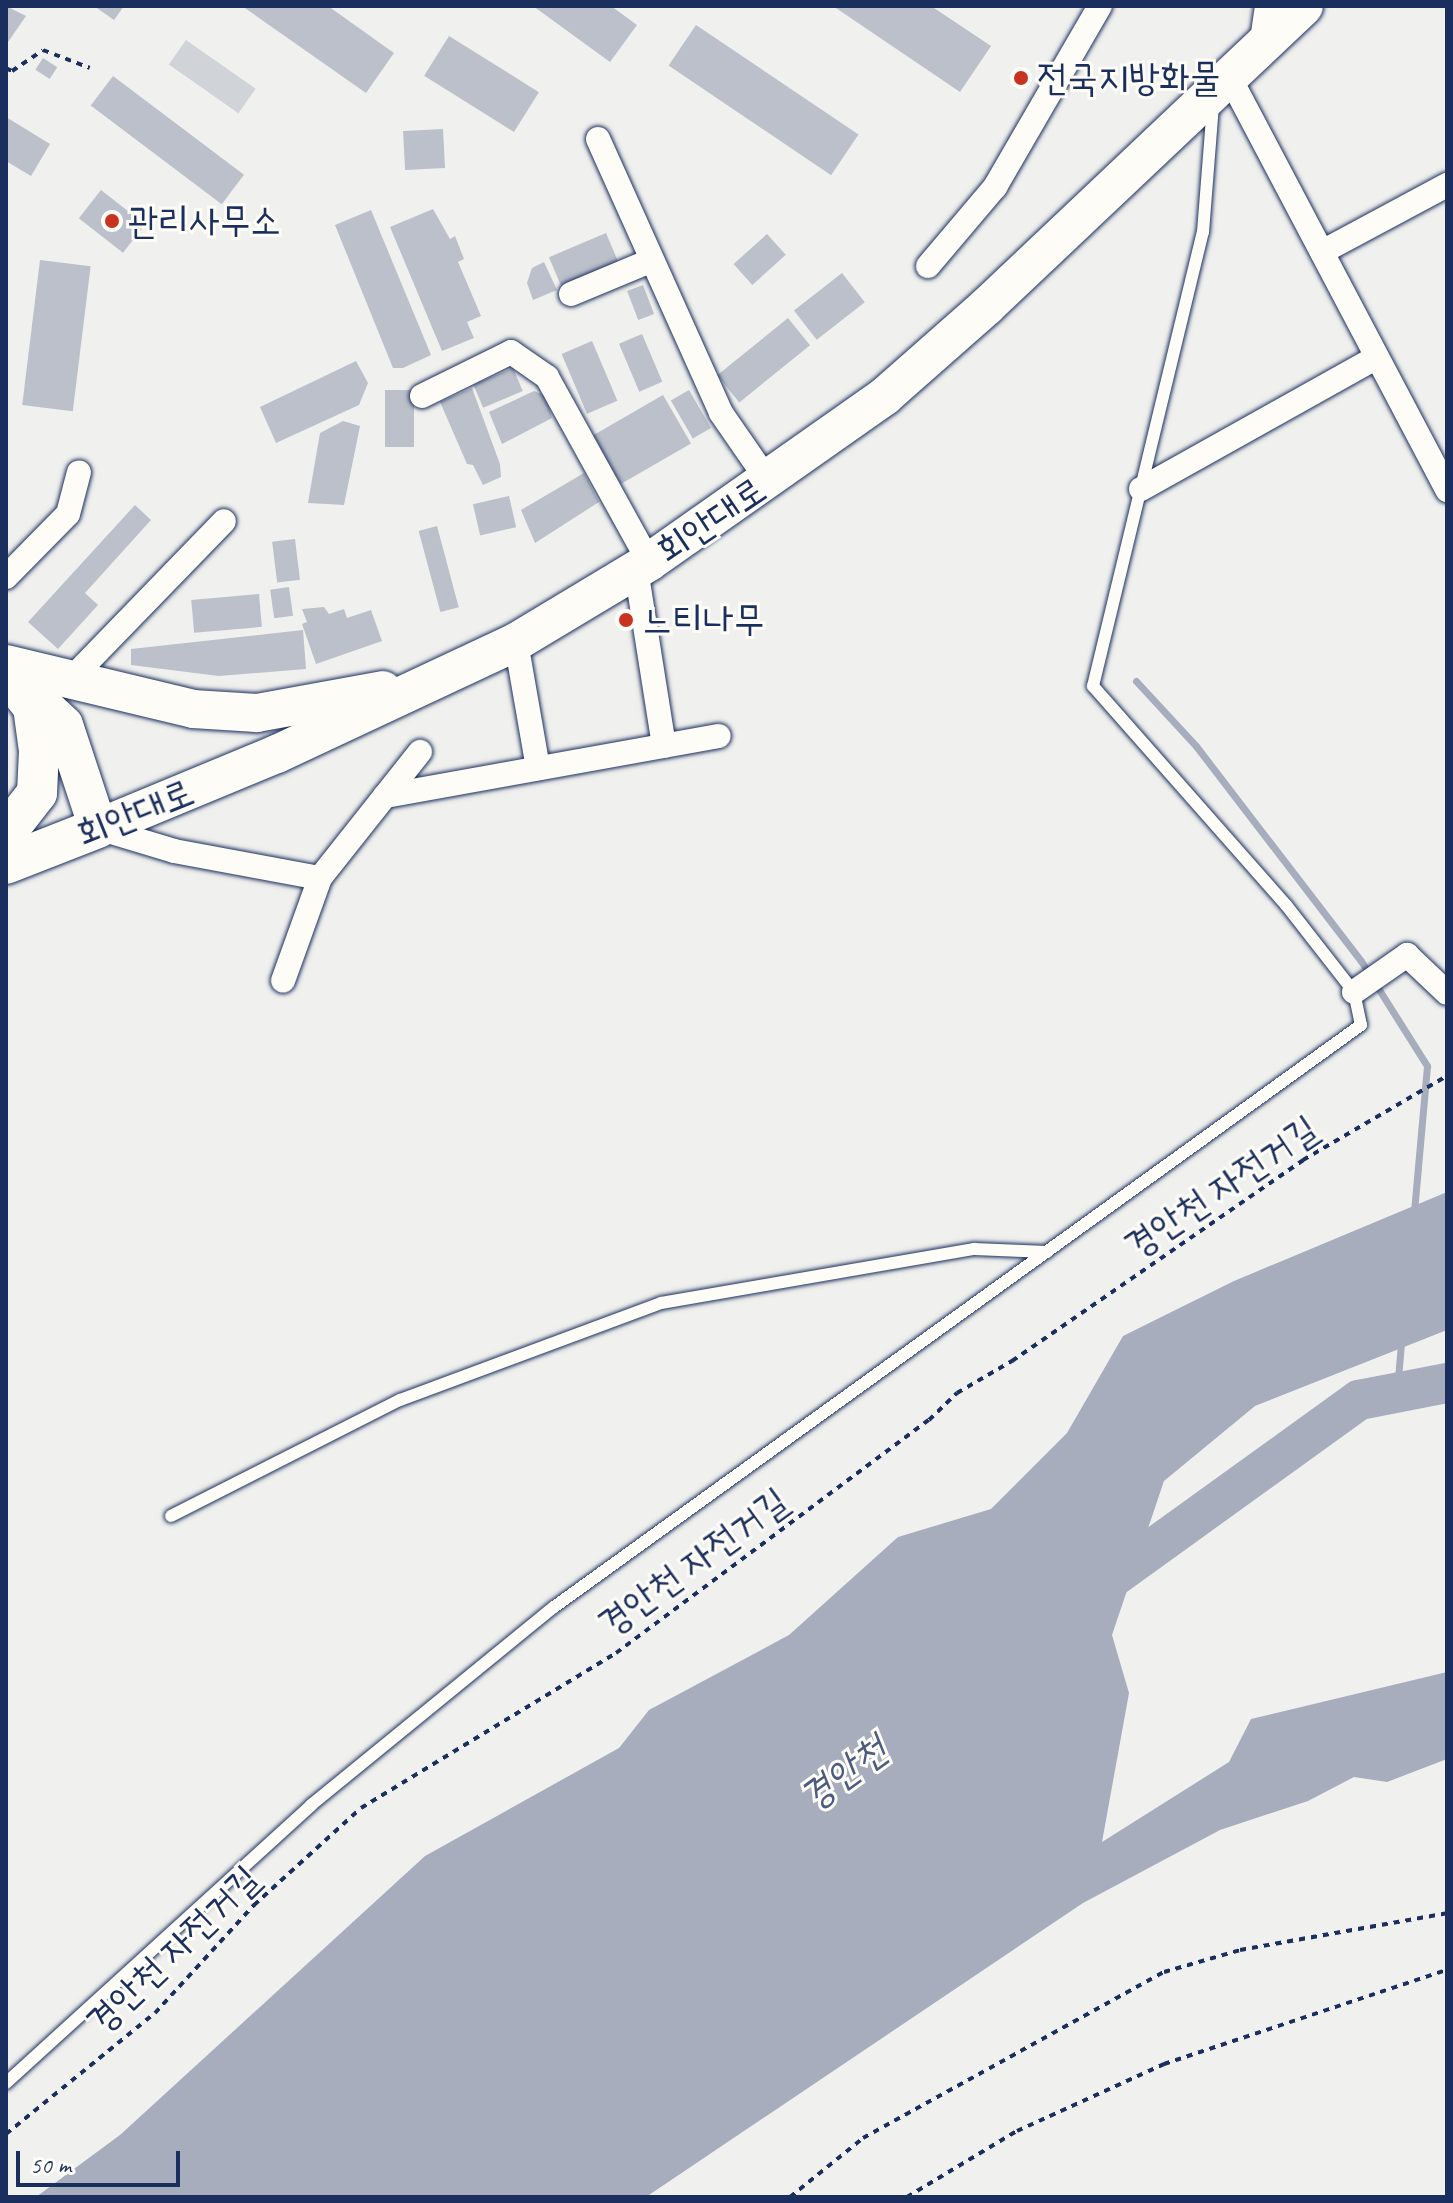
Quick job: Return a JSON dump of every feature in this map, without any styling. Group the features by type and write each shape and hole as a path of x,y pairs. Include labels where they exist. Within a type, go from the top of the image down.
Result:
{"highway":[{"path":"6,672 33,707 39,751 37,793 6,833"},
{"name":"회안대로","path":"6,864 98,828"}],"main road":[{"name":"회안대로","path":"98,828 277,754 516,642 642,565 768,481 908,376 1304,6"},
{"path":"6,664 193,709 257,713 433,681"},
{"path":"6,672 64,725 98,828"}],"street":[{"path":"928,266 995,187 1100,6"},
{"path":"1260,49 1267,6"},
{"path":"1222,85 1322,252 1447,490"},
{"path":"598,139 650,261 721,413 768,481"},
{"path":"1322,252 1447,185"},
{"path":"571,294 650,261"},
{"path":"422,396 511,352 547,377 642,565 664,746"},
{"path":"1141,489 1377,357"},
{"path":"6,577 68,514 79,472"},
{"path":"70,680 224,521"},
{"path":"516,642 538,768"},
{"path":"385,796 719,736"},
{"path":"283,981 320,878 420,752"},
{"path":"98,828 174,851 320,878"},
{"path":"1357,989 1407,955 1447,993"}],"lane":[{"path":"6,2083 311,1805 554,1607 1361,1025 1357,989 1093,686 1203,232 1222,85"},
{"path":"171,1516 400,1400 661,1303 974,1249 1047,1252"}],"path":[{"path":"6,68 12,71 43,50 90,68"},
{"name":"경안천 자전거길","path":"6,2134 155,2013 254,1905 361,1808 616,1653 929,1420 957,1393 1398,1102 1447,1076"},
{"path":"790,2197 863,2138 1164,1972 1240,1950 1447,1913"},
{"path":"907,2197 1017,2131 1164,2064 1447,1970"}],"shaded area":[{"path":"186,40 256,89 238,113 169,65"}],"water":[{"path":"1447,1192 1447,1330 1255,1406 1164,1481 1112,1635 1129,1693 1102,1842 1229,1762 1251,1719 1447,1672 1447,1759 1387,1782 1354,1777 1308,1801 1220,1830 1083,1903 646,2197 36,2197 120,2135 425,1856 619,1748 649,1710 789,1635 898,1537 991,1509 1067,1433 1123,1336 1234,1281"}],"building":[{"path":"6,6 26,16 6,45"},
{"path":"94,6 124,6 114,20"},
{"path":"242,6 328,6 394,53 366,93"},
{"path":"533,6 611,6 637,25 610,62"},
{"path":"833,6 931,6 991,46 960,92"},
{"path":"696,25 858,135 831,175 669,66"},
{"path":"449,36 539,92 514,132 424,76"},
{"path":"43,58 57,67 50,79 35,70"},
{"path":"113,76 244,175 222,204 91,106"},
{"path":"6,117 50,144 31,176 6,161"},
{"path":"443,129 445,168 405,170 403,131"},
{"name":"관리사무소","path":"101,190 145,224 123,253 79,218"},
{"path":"433,209 450,239 455,236 464,259 458,262 481,316 467,322 474,338 442,351 390,227"},
{"path":"371,210 431,355 403,368 393,368 335,225"},
{"path":"606,233 619,264 562,289 549,257"},
{"path":"767,234 786,255 752,285 734,264"},
{"path":"40,260 91,266 73,411 22,405"},
{"path":"544,262 557,290 533,300 527,283 532,268"},
{"path":"842,273 865,302 817,340 794,311"},
{"path":"643,285 654,314 638,320 627,291"},
{"path":"788,318 810,345 739,402 717,375"},
{"path":"642,334 662,382 639,392 619,344"},
{"path":"592,341 617,401 587,414 562,354"},
{"path":"356,361 368,383 359,405 276,443 260,407"},
{"path":"513,368 523,391 483,408 473,385"},
{"path":"472,388 500,464 501,477 483,485 473,465 467,464 440,402"},
{"path":"385,390 414,390 414,447 385,447"},
{"path":"689,390 711,428 693,439 671,401"},
{"path":"534,391 546,396 552,418 502,444 489,412"},
{"path":"663,395 691,443 621,484 593,436"},
{"path":"343,421 360,426 344,505 308,503 320,433"},
{"path":"584,473 599,502 535,543 521,510"},
{"path":"509,496 516,527 480,536 473,504"},
{"path":"135,505 151,520 85,593 98,605 58,649 28,622"},
{"path":"437,526 459,607 440,612 419,531"},
{"path":"295,539 300,580 277,582 272,542"},
{"path":"289,587 293,616 274,618 270,590"},
{"path":"259,594 262,627 194,633 191,600"},
{"path":"324,607 329,614 344,609 347,618 371,610 382,641 316,664 302,624 307,622 302,609"},
{"path":"303,630 306,669 219,676 131,665 131,649"}],"waterway":[{"path":"1136,681 1196,746 1361,961 1427,1066 1414,1211"},
{"path":"1397,1390 1401,1343"},
{"name":"경안천","path":"1094,1591 1359,1400 1447,1383"}],"place":[{"name":"전국지방화물","path":"1021,78"},
{"name":"관리사무소","path":"112,221"},
{"name":"느티나무","path":"626,620"}]}
